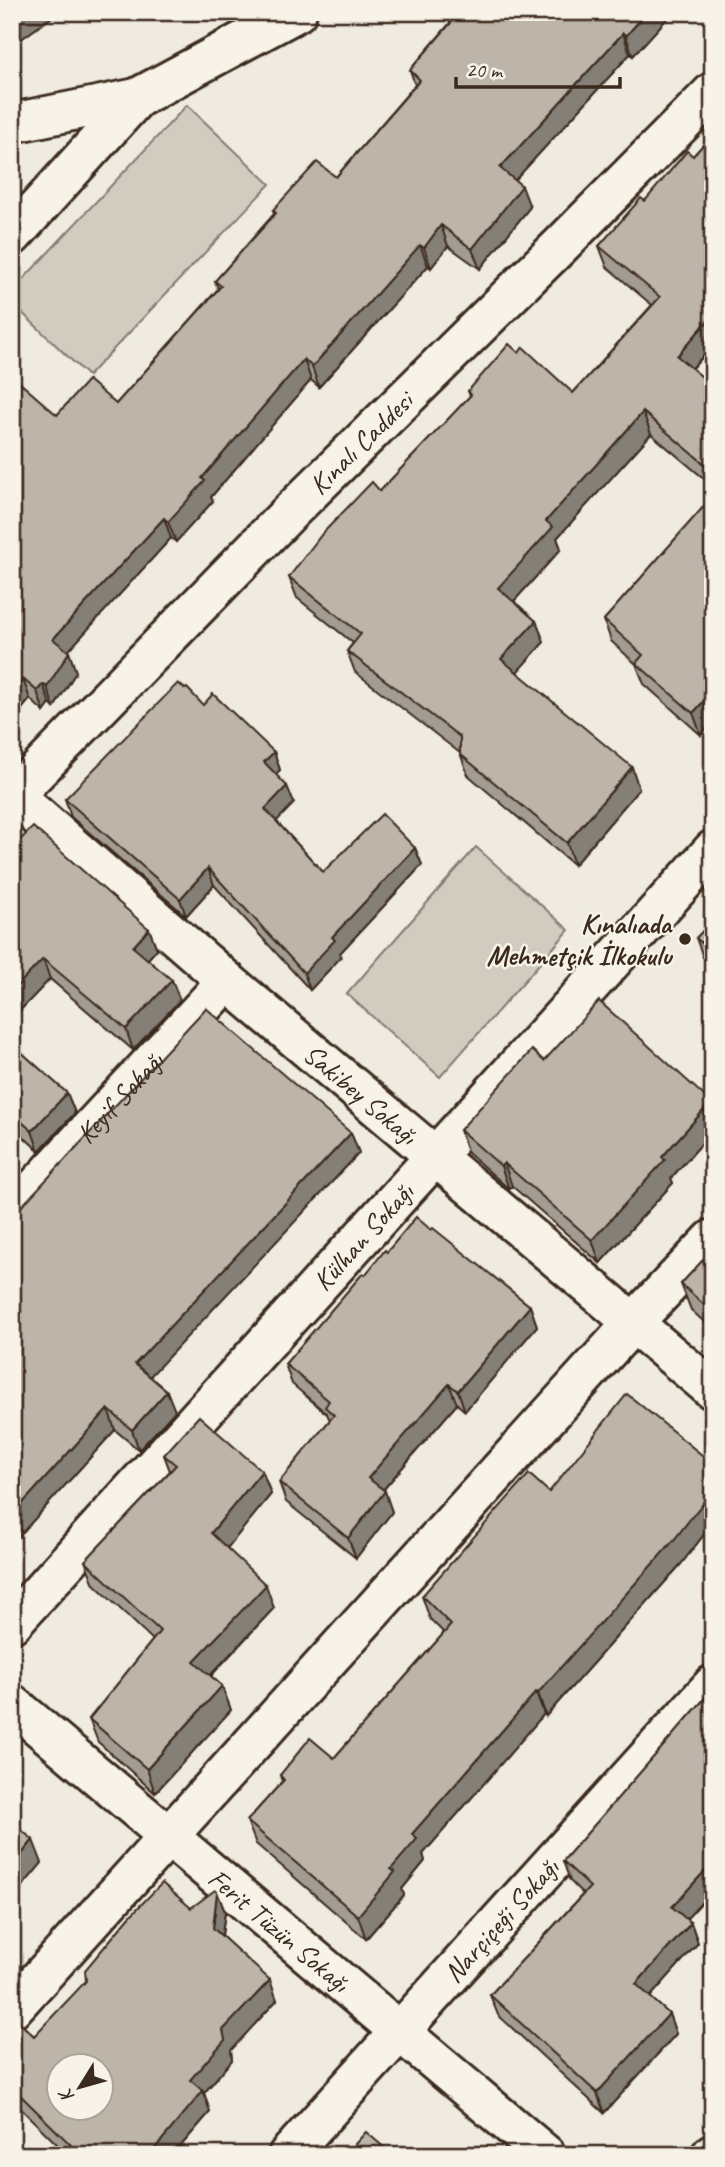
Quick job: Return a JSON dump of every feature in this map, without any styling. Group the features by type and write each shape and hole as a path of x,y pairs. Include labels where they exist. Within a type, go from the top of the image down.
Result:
{"street":[{"path":"12,122 137,97 297,12"},
{"name":"Kınalı Caddesi","path":"13,795 281,522 713,92"},
{"path":"12,236 137,97"},
{"name":"Sakibey Sokağı","path":"13,795 227,981 713,1390"},
{"name":"Külhan Sokağı","path":"12,1623 713,850"},
{"name":"Keyif Sokağı","path":"12,1213 227,981"},
{"path":"12,2010 633,1323 713,1239"},
{"name":"Narçiçeği Sokağı","path":"288,2155 713,1685"},
{"name":"Ferit Tüzün Sokağı","path":"12,1704 546,2155"}],"shaded area":[{"path":"187,105 270,184 88,376 12,303 12,291"},
{"path":"476,847 569,930 440,1077 347,994"}],"building":[{"path":"12,12 24,12 12,21"},
{"path":"452,12 647,12 626,36 623,33 500,168 522,186 472,249 441,225 424,248 420,245 312,367 304,359 202,478 205,481 168,522 164,518 53,639 69,652 47,687 43,684 37,691 23,679 12,692 12,376 57,415 88,380 116,404 221,286 215,281 276,213 273,210 317,162 336,177 420,80 410,70 457,16"},
{"path":"713,134 713,315 677,356 713,386 713,471 643,412 546,521 553,527 498,588 536,621 501,659 632,767 567,843 460,754 460,737 347,651 361,634 289,577 322,534 372,482 380,491 471,395 468,391 509,344 519,353 523,347 573,393 660,297 599,246 641,198 645,201 687,151 693,156"},
{"path":"713,496 713,691 693,713 636,663 643,655 604,620"},
{"path":"178,683 187,688 203,705 213,694 274,752 264,762 287,786 265,809 323,872 382,814 415,848 332,937 335,940 304,973 208,868 180,899 65,799"},
{"path":"33,827 149,929 133,947 172,980 126,1029 43,959 12,991 12,845"},
{"path":"713,920 713,953 696,938"},
{"path":"599,1001 711,1102 662,1157 665,1160 592,1240 504,1163 501,1166 460,1130 532,1050 544,1061"},
{"path":"206,1008 351,1133 135,1364 167,1391 132,1430 108,1409 12,1515 12,1212 21,1207"},
{"path":"12,1044 67,1093 32,1131 12,1113"},
{"path":"416,1217 530,1306 458,1391 449,1384 368,1478 385,1491 348,1538 279,1482 334,1415 325,1407 329,1401 285,1364 363,1273 365,1275 385,1250 387,1252"},
{"path":"713,1249 713,1313 681,1284"},
{"path":"627,1394 713,1464 713,1490 673,1541 412,1834 417,1839 391,1869 395,1872 358,1916 247,1821 284,1780 280,1775 310,1738 334,1758 451,1625 422,1596 529,1474 549,1492"},
{"path":"199,1416 262,1471 211,1533 266,1585 194,1661 222,1686 147,1769 89,1719 160,1631 85,1561 176,1465 164,1455"},
{"path":"713,1689 713,1862 672,1907 691,1923 636,1984 669,2014 597,2093 490,1995 590,1887 563,1861"},
{"path":"12,1822 33,1840 12,1866"},
{"path":"162,1883 191,1908 215,1890 217,1892 213,1928 270,1980 223,2030 225,2040 190,2080 203,2091 151,2153 153,2155 68,2155 74,2148 48,2122 116,2122 116,2052 46,2052 46,2120 12,2087 12,2016 34,2036 86,1981 85,1970"},
{"path":"366,2132 393,2155 345,2155"}],"place":[{"name":"Kınalıada Mehmetçik İlkokulu","path":"685,939"}]}
